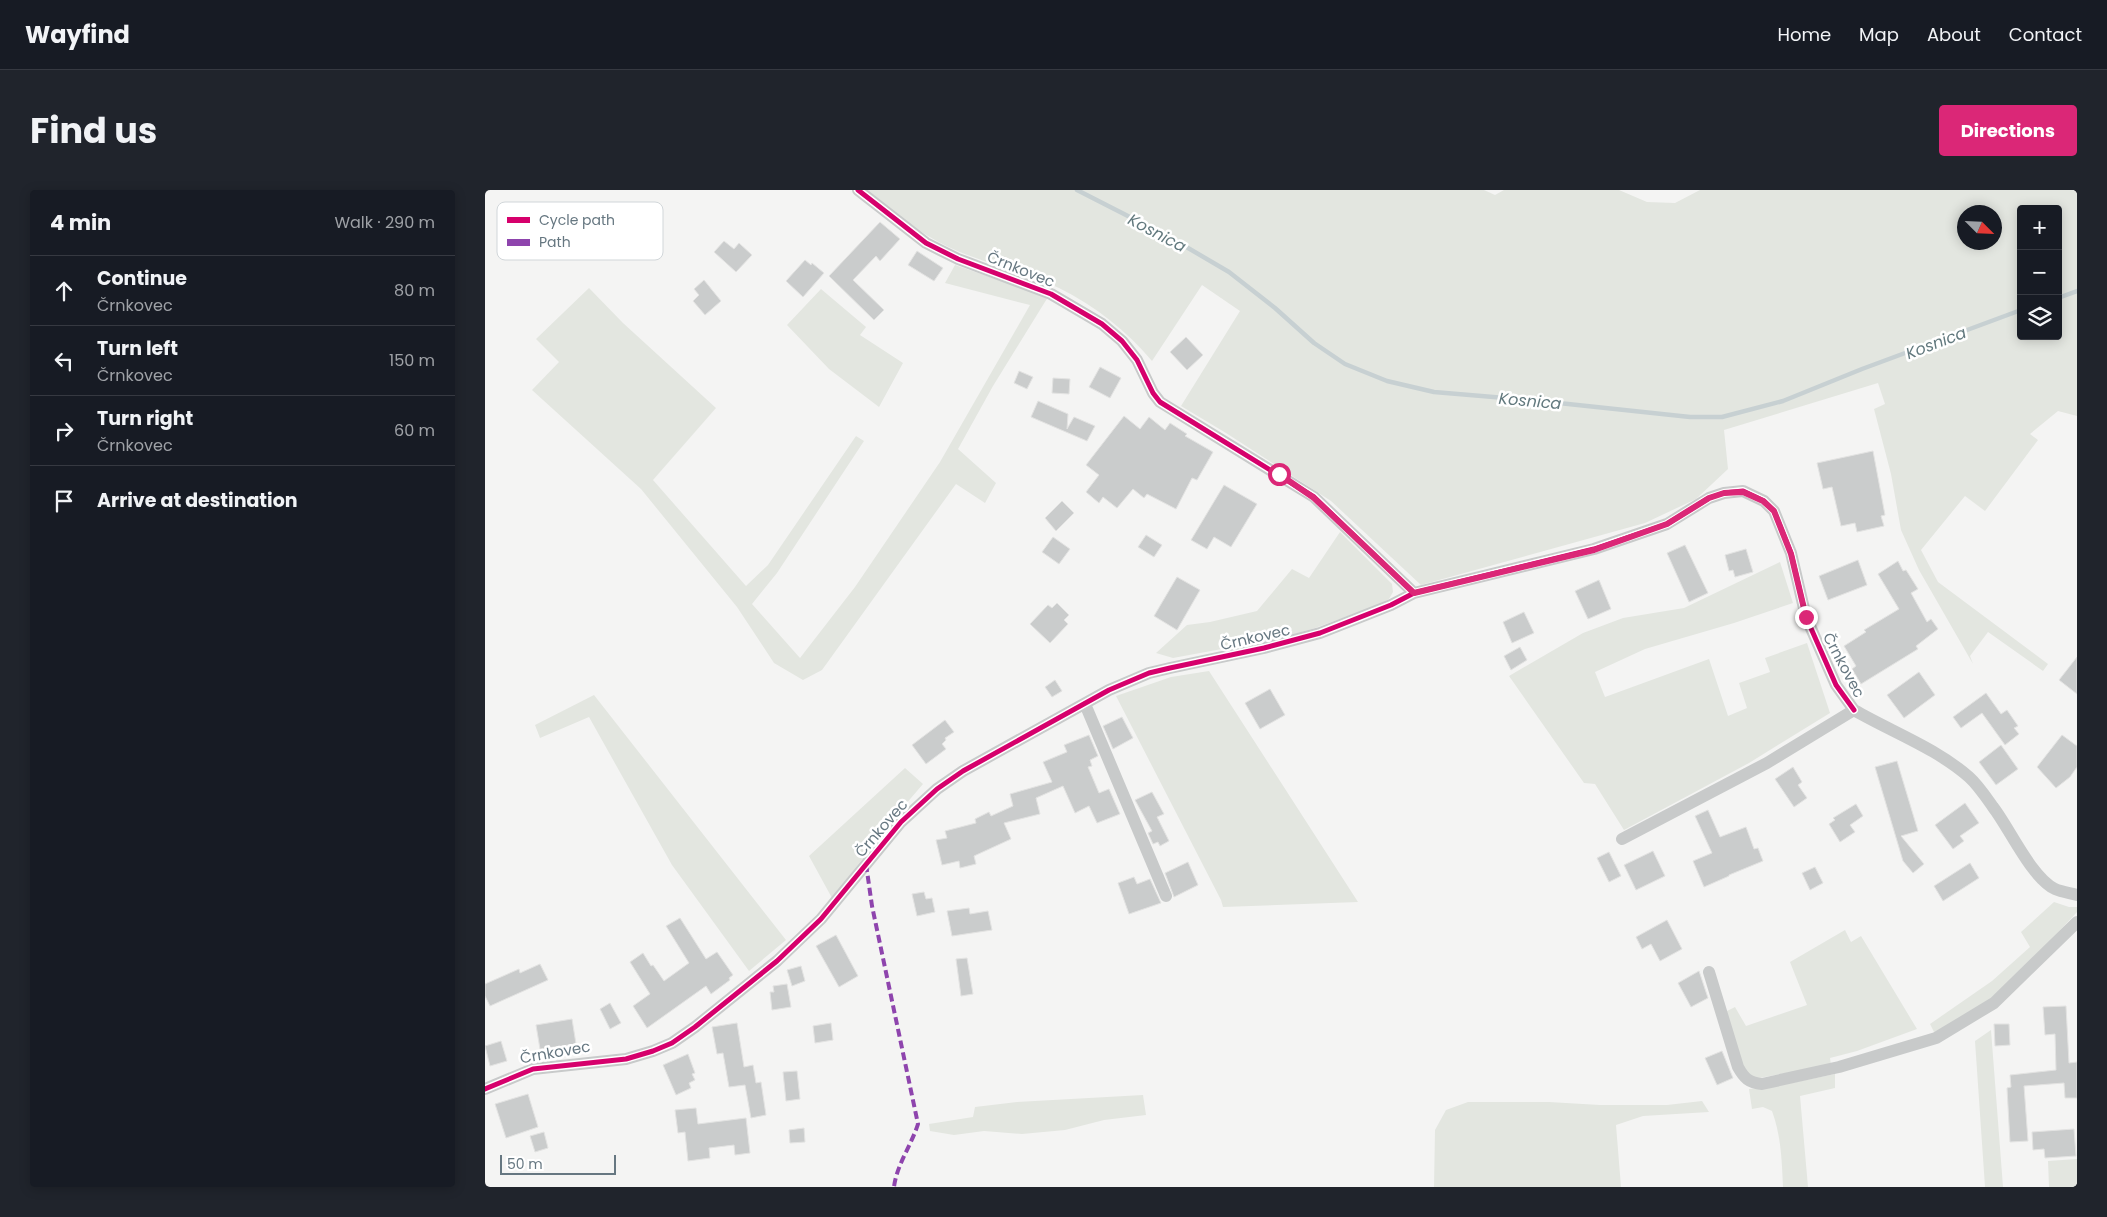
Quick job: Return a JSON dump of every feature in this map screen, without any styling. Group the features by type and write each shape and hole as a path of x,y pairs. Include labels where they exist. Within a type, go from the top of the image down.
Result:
{"street":[{"name":"Črnkovec","path":"858,190 926,243 958,258 1051,294 1102,324 1122,341 1137,360 1153,393 1160,402 1314,498 1414,593"},
{"name":"Črnkovec","path":"485,1089 533,1069 626,1059 653,1051 672,1042 702,1022 777,961 821,919 901,822 937,789 963,771 1109,690 1149,673 1264,648 1320,633 1391,605 1414,593 1594,550 1667,524 1709,498 1724,493 1743,492 1763,501 1774,511 1791,554 1806,617 1837,685 1854,710 1892,732 1930,748 1970,778 1994,808 2029,864 2046,883 2055,889 2077,895"},
{"path":"1085,704 1166,896"},
{"name":"Črnkovec","path":"1623,839 1767,764 1854,710"},
{"path":"1709,972 1738,1068 1743,1077 1749,1082 1761,1084 1839,1067 1935,1038 1965,1022 1994,1003 2077,922"}],"shaded area":[{"path":"867,190 1484,190 1495,195 1504,190 1619,190 1647,202 1675,203 1700,190 2077,190 2077,416 2058,411 2030,434 2038,440 1985,511 1965,496 1921,550 1938,582 2048,664 2043,671 1988,632 1970,656 1973,664 1919,570 1901,530 1891,474 1874,409 1885,404 1878,383 1724,430 1728,469 1696,499 1645,523 1421,585 1331,501 1181,406 1240,311 1202,285 1152,361 1121,329 1098,311 1072,295 1043,281 943,245 912,225"},
{"path":"955,265 1048,297 993,386 958,449 996,483 985,503 956,484 822,670 803,680 774,663 737,607 641,489 532,390 559,362 536,339 589,288 623,323 716,408 653,480 746,586 768,565 856,436 864,441 777,573 752,604 800,658 855,587 940,462 1030,305 945,283"},
{"path":"821,289 866,327 860,335 903,363 879,407 829,369 787,325"},
{"path":"1340,532 1392,584 1393,592 1389,599 1378,605 1315,628 1281,638 1173,658 1156,653 1187,625 1210,622 1257,611 1292,569 1309,578"},
{"path":"1780,562 1793,603 1734,623 1645,649 1595,672 1605,697 1709,659 1728,716 1747,708 1739,683 1770,672 1765,658 1807,643 1830,713 1749,763 1624,830 1595,784 1584,783 1509,676 1583,633 1623,618 1684,608"},
{"path":"1209,671 1358,902 1223,907 1116,696 1171,677"},
{"path":"594,695 786,940 749,971 672,865 589,717 540,738 535,725"},
{"path":"905,768 923,784 832,898 809,856"},
{"path":"2054,902 2069,907 2077,907 2077,912 2040,952 1988,1001 1961,1019 1934,1032 1930,1024 1992,981 2030,947 2021,932"},
{"path":"1845,930 1851,942 1861,936 1917,1029 1857,1051 1830,1058 1831,1065 1753,1079 1742,1068 1725,1012 1735,1007 1746,1026 1807,1005 1790,962"},
{"path":"1991,1030 2003,1187 1985,1187 1975,1041"},
{"path":"1835,1074 1835,1088 1800,1096 1808,1187 1783,1187 1779,1139 1772,1111 1763,1107 1752,1109 1749,1089 1777,1086"},
{"path":"1143,1095 1146,1115 1104,1120 1065,1130 1022,1134 984,1131 954,1135 930,1131 929,1124 973,1117 975,1107 1017,1102"},
{"path":"1702,1101 1709,1112 1643,1116 1616,1125 1621,1187 1434,1187 1435,1130 1446,1110 1468,1102 1667,1105"},
{"path":"2077,1159 2077,1187 2049,1187 2048,1161"}],"building":[{"path":"880,222 900,239 880,261 876,256 853,280 884,310 874,320 829,276"},
{"path":"724,241 734,249 739,243 752,255 736,272 714,252"},
{"path":"917,251 943,268 934,281 908,265"},
{"path":"805,260 824,273 803,297 786,281"},
{"path":"704,280 721,301 705,315 693,301 699,295 694,289"},
{"path":"1186,337 1203,355 1187,370 1170,352"},
{"path":"1100,367 1121,378 1110,398 1089,387"},
{"path":"1019,371 1033,377 1027,389 1014,383"},
{"path":"1053,378 1070,379 1069,394 1052,393"},
{"path":"1038,401 1068,414 1067,429 1074,417 1095,426 1087,441 1031,417"},
{"path":"1124,416 1140,429 1149,417 1165,430 1170,423 1187,434 1185,436 1213,452 1197,480 1192,478 1176,509 1147,494 1144,498 1133,489 1117,508 1103,497 1099,503 1086,492 1099,475 1086,465"},
{"path":"1873,451 1885,515 1881,516 1884,526 1857,532 1855,523 1841,526 1832,487 1823,489 1817,463"},
{"path":"1224,485 1257,504 1231,547 1214,537 1207,549 1191,540"},
{"path":"1062,501 1074,513 1056,531 1045,518"},
{"path":"1146,535 1162,545 1154,557 1138,547"},
{"path":"1053,537 1070,549 1059,564 1042,552"},
{"path":"1685,545 1708,593 1689,602 1667,553"},
{"path":"1746,549 1753,572 1735,577 1733,570 1729,571 1725,555"},
{"path":"1858,560 1867,585 1828,600 1819,576"},
{"path":"1898,561 1903,571 1906,570 1918,589 1911,593 1927,622 1931,619 1938,629 1916,646 1918,649 1861,684 1852,669 1856,666 1844,646 1866,632 1864,630 1899,609 1878,574"},
{"path":"1177,577 1200,590 1177,630 1154,616"},
{"path":"1599,580 1611,609 1588,619 1575,591"},
{"path":"1057,603 1069,615 1064,620 1068,624 1050,643 1030,624 1048,605 1052,608"},
{"path":"1524,612 1534,633 1512,643 1503,622"},
{"path":"1520,647 1527,660 1511,670 1504,656"},
{"path":"2077,657 2077,694 2059,680"},
{"path":"1919,672 1935,695 1904,718 1887,695"},
{"path":"1055,680 1062,691 1052,697 1045,687"},
{"path":"1270,689 1285,715 1260,729 1245,703"},
{"path":"1986,693 2001,714 2007,710 2018,726 2014,728 2019,734 2005,745 1982,713 1961,728 1953,717"},
{"path":"1122,717 1133,738 1113,749 1103,726"},
{"path":"945,720 954,732 945,738 946,740 942,744 946,749 926,764 912,745"},
{"path":"1089,735 1098,756 1090,760 1092,766 1088,767 1099,793 1109,789 1120,814 1097,823 1089,806 1075,813 1063,786 1036,798 1040,814 1004,823 1011,839 974,856 976,864 960,868 959,861 942,865 936,840 947,838 945,831 976,823 975,819 989,812 991,816 1013,806 1010,794 1052,782 1043,762 1067,752 1064,745"},
{"path":"2062,735 2077,746 2077,767 2070,777 2056,788 2037,767"},
{"path":"2001,745 2018,769 1996,785 1979,762"},
{"path":"1897,761 1918,831 1901,836 1924,864 1913,873 1903,861 1875,767"},
{"path":"1793,767 1802,782 1798,785 1807,798 1794,807 1775,779"},
{"path":"1152,792 1164,814 1157,817 1169,841 1160,846 1158,842 1153,844 1148,833 1152,831 1135,800"},
{"path":"1965,803 1979,823 1960,836 1964,841 1953,849 1935,825"},
{"path":"1856,804 1863,816 1850,825 1855,832 1840,842 1829,824 1835,820 1833,818"},
{"path":"1708,810 1720,837 1746,827 1754,849 1758,848 1763,861 1704,887 1693,861 1712,853 1695,816"},
{"path":"1653,851 1665,876 1636,890 1624,865"},
{"path":"1609,852 1621,876 1609,882 1597,858"},
{"path":"1188,862 1198,885 1174,897 1165,873"},
{"path":"1970,863 1979,878 1943,901 1934,886"},
{"path":"1815,867 1823,883 1810,890 1802,873"},
{"path":"1134,877 1137,884 1150,879 1161,903 1129,914 1118,883"},
{"path":"924,892 926,899 932,898 935,912 917,916 912,894"},
{"path":"969,908 970,914 988,911 992,930 952,936 947,911"},
{"path":"680,918 706,959 717,952 733,975 729,978 730,980 711,994 706,986 647,1028 633,1006 650,994 630,962 643,953 664,981 689,963 666,926"},
{"path":"1667,920 1682,949 1660,961 1651,944 1642,949 1636,937"},
{"path":"836,935 858,976 839,987 816,946"},
{"path":"967,958 973,994 961,996 956,959"},
{"path":"540,964 548,980 490,1006 485,996 485,984 519,969 520,973"},
{"path":"801,966 805,981 792,986 787,970"},
{"path":"1699,971 1708,998 1691,1007 1678,983"},
{"path":"787,984 791,1007 772,1010 770,992 774,992 773,986"},
{"path":"610,1003 621,1023 610,1029 600,1009"},
{"path":"2066,1006 2069,1063 2077,1062 2077,1098 2065,1098 2064,1083 2024,1086 2028,1141 2010,1142 2007,1088 2011,1087 2010,1075 2056,1070 2055,1034 2045,1035 2043,1007"},
{"path":"572,1019 576,1044 540,1049 536,1025"},
{"path":"737,1023 744,1067 753,1065 756,1083 761,1082 766,1115 751,1118 745,1085 729,1087 723,1053 717,1054 712,1027"},
{"path":"831,1023 833,1040 815,1043 813,1026"},
{"path":"1994,1024 2009,1024 2010,1045 1995,1046"},
{"path":"501,1041 507,1061 490,1066 485,1046"},
{"path":"1722,1051 1733,1078 1717,1085 1705,1058"},
{"path":"688,1054 695,1073 692,1074 695,1080 689,1083 691,1088 676,1095 663,1065"},
{"path":"797,1071 800,1099 786,1101 783,1072"},
{"path":"528,1094 538,1127 506,1138 495,1104"},
{"path":"696,1108 698,1124 746,1118 750,1153 735,1155 734,1145 709,1148 710,1158 688,1161 685,1132 678,1133 675,1110"},
{"path":"804,1128 805,1142 790,1143 789,1130"},
{"path":"2074,1129 2076,1156 2045,1158 2044,1149 2033,1150 2032,1132"},
{"path":"544,1132 548,1148 535,1152 530,1136"}],"waterway":[{"name":"Kosnica","path":"1077,190 1171,238 1229,272 1275,308 1314,343 1345,364 1387,381 1434,392 1690,417 1722,417 1783,401 1862,369 2017,311"},
{"name":"Kosnica","path":"2062,297 2077,291"}],"marked path":[{"path":"866,864 872,906 918,1124 901,1163 894,1187"}],"cycle path":[{"path":"858,190 926,243 958,259 1051,294 1102,324 1122,341 1137,360 1153,393 1160,402 1314,497 1414,593"},
{"path":"485,1089 533,1069 626,1059 672,1043 695,1027 777,961 821,919 901,822 937,789 963,771 1109,690 1149,673 1264,648 1320,633 1391,605 1414,593 1594,549 1667,524 1709,498 1724,493 1743,491 1764,501 1774,511 1791,553 1806,617 1836,685 1854,710"}],"route":[{"path":"1279,474 1314,498 1349,529 1414,593 1594,550 1667,524 1691,511 1709,498 1724,493 1743,492 1763,501 1774,511 1780,522 1791,554 1806,617"}]}
